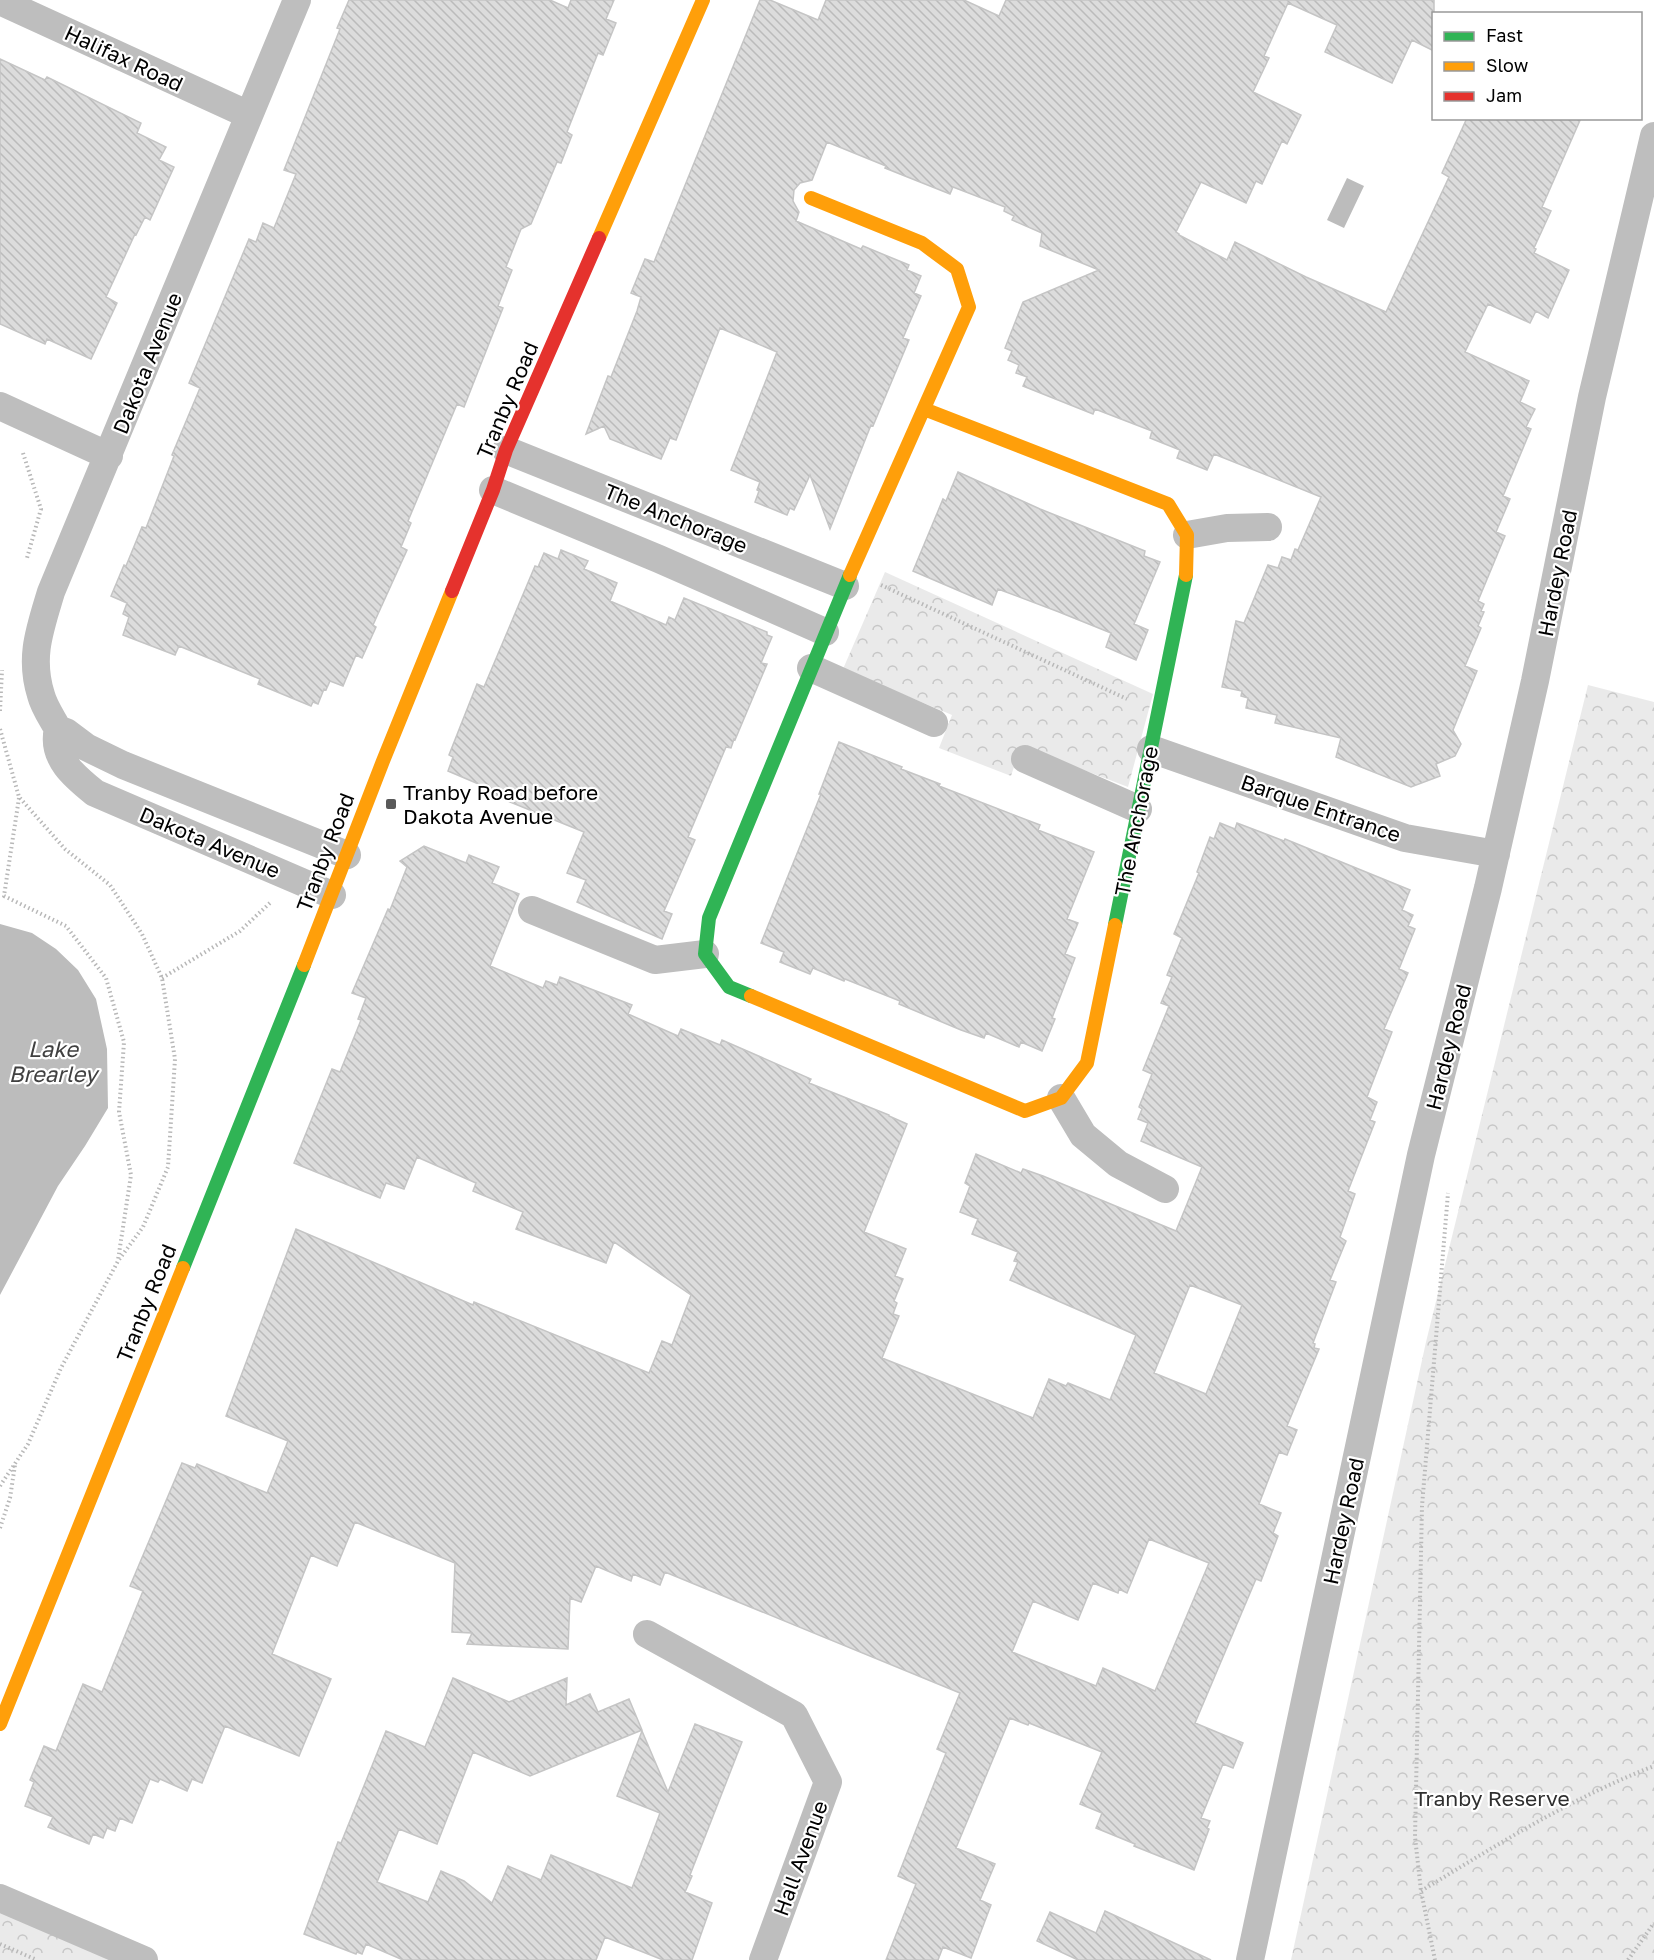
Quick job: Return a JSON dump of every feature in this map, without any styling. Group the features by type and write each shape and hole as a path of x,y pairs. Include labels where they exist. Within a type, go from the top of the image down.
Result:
{"street":[{"name":"Dakota Avenue","path":"297,0 51,592 37,638 34,669 41,697 58,729 66,732 86,747 123,765 347,855"},
{"name":"Tranby Road","path":"0,1724 493,490 506,450 703,0"},
{"name":"Halifax Road","path":"0,1 249,115"},
{"name":"Hardey Road","path":"1250,1960 1421,1155 1496,854 1535,681 1592,397 1654,136"},
{"path":"811,198 922,243 957,269 969,307 825,632 709,918 705,954 729,987 1025,1111 1061,1098 1083,1135 1118,1164 1165,1189"},
{"path":"0,406 109,456"},
{"path":"924,409 1168,504 1187,535 1227,528 1268,527"},
{"name":"The Anchorage","path":"506,450 848,579"},
{"name":"The Anchorage","path":"493,490 659,559 825,632"},
{"name":"The Anchorage","path":"1061,1098 1088,1064 1187,568 1187,535"},
{"path":"811,668 934,723"},
{"name":"Dakota Avenue","path":"58,729 55,740 61,759 76,778 95,792 332,895"},
{"name":"Barque Entrance","path":"1150,749 1405,838 1496,854"},
{"path":"1025,759 1138,808"},
{"path":"532,910 655,960 705,954"},
{"name":"Hall Avenue","path":"647,1634 794,1715 828,1782 763,1960"},
{"path":"0,1898 144,1960"}],"path":[{"path":"16,446 24,454 41,509 25,566"},
{"path":"848,579 1157,714"},
{"path":"0,711 2,668"},
{"path":"0,729 19,797 4,896 66,926 106,978 124,1042 119,1112 131,1176 118,1261"},
{"path":"0,1486 28,1444 61,1368 118,1261 143,1227 168,1167 175,1059 162,978 142,934 110,885 65,849 19,797"},
{"path":"162,978 240,931 295,879"},
{"path":"1435,1960 1421,1892 1415,1837 1422,1506 1448,1189"},
{"path":"0,1528 10,1498 15,1463"},
{"path":"1421,1892 1507,1839 1590,1792 1654,1766"},
{"path":"1628,1960 1654,1923"},
{"path":"0,1944 37,1960"}],"green space":[{"path":"885,572 1153,694 1128,787 1021,746 1011,776 939,748 952,715 843,669"},
{"name":"Tranby Reserve","path":"1588,685 1654,702 1654,1960 1291,1960 1426,1342"},
{"path":"0,1898 144,1960 0,1960"}],"water":[{"path":"1347,178 1364,186 1344,228 1327,220"},
{"name":"Lake Brearley","path":"0,924 32,933 56,949 78,970 96,999 107,1049 108,1108 58,1186 0,1295"}],"building":[{"path":"349,0 550,0 568,8 571,0 614,0 606,19 616,23 603,55 598,53 567,132 572,135 561,163 557,162 531,224 521,229 506,267 512,270 498,306 503,308 464,407 457,404 408,521 411,523 401,547 407,550 373,625 376,627 362,658 356,655 343,686 330,681 318,704 313,702 311,706 258,684 260,679 179,646 175,655 123,635 129,617 123,614 127,603 111,596 142,527 146,528 174,456 172,455 200,388 189,383 249,239 256,242 263,223 274,228 296,174 284,170 340,29 337,28"},
{"path":"760,0 770,0 818,20 826,0 964,0 999,16 1006,0 1434,0 1432,50 1412,40 1392,83 1325,52 1337,25 1288,3 1264,56 1269,58 1253,92 1301,115 1287,144 1282,141 1262,184 1256,181 1246,203 1201,182 1176,232 1227,260 1235,242 1306,277 1386,312 1449,177 1442,173 1466,120 1580,120 1542,207 1551,211 1534,248 1536,249 1534,253 1569,270 1548,318 1536,311 1530,323 1488,304 1465,352 1529,381 1520,402 1535,409 1526,427 1531,429 1503,496 1510,499 1496,532 1505,536 1478,601 1484,604 1481,611 1484,612 1478,626 1481,628 1465,666 1477,671 1453,730 1461,744 1455,756 1436,764 1440,776 1411,787 1336,757 1341,738 1275,723 1277,715 1246,708 1248,698 1241,696 1242,691 1222,687 1236,621 1244,623 1268,565 1278,568 1282,557 1291,560 1295,549 1298,550 1321,497 1214,454 1207,470 1177,458 1180,450 1150,438 1152,431 1095,409 1093,414 1023,386 1027,377 1016,373 1019,365 1008,360 1012,351 1005,348 1023,302 1099,270 1040,246 1042,233 1012,220 1014,216 1004,211 1005,207 953,187 950,194 827,142 812,180 800,183 794,190 793,201 799,212 796,221 861,249 863,246 909,265 907,270 921,276 914,293 921,296 903,338 909,340 873,426 871,425 830,529 810,475 794,510 790,508 787,515 755,502 760,482 731,470 777,352 720,328 676,440 670,438 661,459 610,439 604,426 586,434 608,376 611,377 637,311 641,297 631,293 645,259 654,262"},
{"path":"0,59 45,80 47,77 141,123 137,133 166,147 159,160 174,167 150,220 145,217 135,234 106,297 117,303 91,359 47,339 45,344 0,324"},
{"path":"958,472 1040,509 1145,551 1144,556 1160,562 1134,624 1148,630 1136,660 1106,647 1111,633 1059,612 998,589 992,605 913,571 943,499 946,501"},
{"path":"561,550 588,561 584,569 617,583 610,601 666,625 669,617 675,620 684,598 767,632 767,635 772,637 761,663 767,664 735,740 731,748 726,747 688,837 695,840 664,911 672,914 662,939 577,902 586,880 567,873 584,832 493,795 495,791 448,771 453,757 449,755 477,684 484,687 535,566 538,567 544,553 558,559"},
{"path":"839,742 902,767 901,769 940,784 939,786 1040,825 1038,830 1094,852 1067,919 1078,923 1065,954 1075,958 1042,1051 1021,1042 1019,1047 986,1033 984,1038 961,1030 899,1004 900,1001 813,968 810,974 780,962 784,952 761,943 821,794 819,794"},
{"path":"1220,823 1235,829 1237,823 1284,841 1285,839 1410,890 1402,910 1413,915 1408,926 1415,929 1399,969 1408,973 1384,1029 1392,1032 1367,1097 1377,1102 1370,1120 1375,1122 1348,1191 1355,1194 1340,1237 1346,1241 1330,1280 1336,1282 1313,1343 1314,1348 1319,1349 1287,1426 1297,1430 1287,1455 1279,1452 1259,1504 1281,1513 1273,1533 1278,1536 1261,1581 1256,1579 1195,1723 1243,1743 1233,1768 1223,1764 1201,1818 1210,1821 1207,1828 1209,1829 1194,1870 1096,1828 1102,1813 1080,1804 1102,1752 1029,1723 1028,1725 1010,1718 956,1848 995,1864 980,1900 991,1905 971,1958 943,1947 938,1960 886,1960 916,1884 898,1876 946,1753 937,1749 960,1693 665,1572 660,1585 633,1574 631,1581 596,1566 581,1602 570,1598 568,1649 467,1644 472,1633 452,1632 455,1563 355,1522 337,1566 311,1555 272,1654 331,1679 299,1756 225,1726 202,1783 192,1779 187,1791 160,1779 158,1782 150,1779 132,1823 120,1818 115,1831 107,1828 103,1838 93,1834 89,1844 48,1827 53,1817 25,1806 34,1782 30,1780 44,1746 56,1751 83,1684 102,1692 143,1591 130,1586 182,1463 195,1468 197,1464 267,1493 288,1441 226,1416 296,1229 473,1305 474,1302 649,1373 662,1341 672,1345 691,1295 614,1242 606,1263 516,1229 523,1212 473,1191 476,1183 417,1157 404,1189 386,1183 380,1198 294,1163 332,1069 340,1072 361,1020 358,1019 366,998 352,993 407,867 400,861 424,846 466,863 469,855 499,867 492,883 519,894 490,966 543,988 546,981 557,985 560,977 632,1005 628,1014 678,1036 681,1029 720,1045 722,1040 811,1079 809,1083 907,1124 864,1232 906,1249 895,1276 903,1279 894,1301 897,1303 893,1314 899,1316 882,1358 1033,1418 1049,1379 1066,1386 1068,1383 1110,1400 1136,1335 1010,1280 1018,1262 1014,1261 1018,1252 972,1234 978,1219 960,1212 970,1186 965,1183 976,1154 1021,1173 1023,1169 1043,1176 1176,1231 1202,1167 1141,1141 1148,1123 1138,1119 1142,1109 1139,1107 1152,1074 1143,1070 1169,1006 1161,1003 1172,977 1167,975 1182,938 1174,934 1199,873 1197,872 1210,837 1214,839","holes":["1190,1285 1242,1305 1206,1394 1154,1373","1149,1539 1209,1563 1155,1691 1103,1668 1096,1686 1012,1652 1033,1601 1078,1620 1093,1583 1118,1593 1119,1589 1127,1593"]},
{"path":"453,1678 509,1702 567,1678 566,1705 590,1694 598,1712 629,1699 642,1730 530,1776 473,1752 437,1844 399,1829 377,1882 428,1902 441,1871 464,1881 492,1903 508,1866 541,1880 551,1855 632,1888 660,1813 617,1796 642,1731 668,1792 695,1724 742,1742 685,1892 712,1903 692,1960 663,1960 605,1937 596,1960 403,1960 366,1944 362,1954 357,1952 356,1954 304,1934 338,1842 341,1843 386,1731 425,1747"},
{"path":"1105,1911 1211,1960 1078,1960 1037,1941 1050,1912 1096,1933"}],"traffic: fast":[{"path":"751,996 729,987 705,954 709,918 850,575"},
{"path":"1115,925 1186,575"},
{"path":"183,1268 304,965"}],"traffic: slow":[{"path":"599,238 703,0"},
{"path":"811,198 922,243 957,269 969,307 850,575"},
{"path":"924,409 1168,504 1187,535 1186,575"},
{"path":"304,965 452,591"},
{"path":"751,996 1025,1111 1061,1098 1087,1063 1115,925"},
{"path":"0,1724 183,1268"}],"traffic: jam":[{"path":"452,591 493,490 506,450 599,238"}],"place":[{"name":"Tranby Road before Dakota Avenue","path":"391,804"}]}
